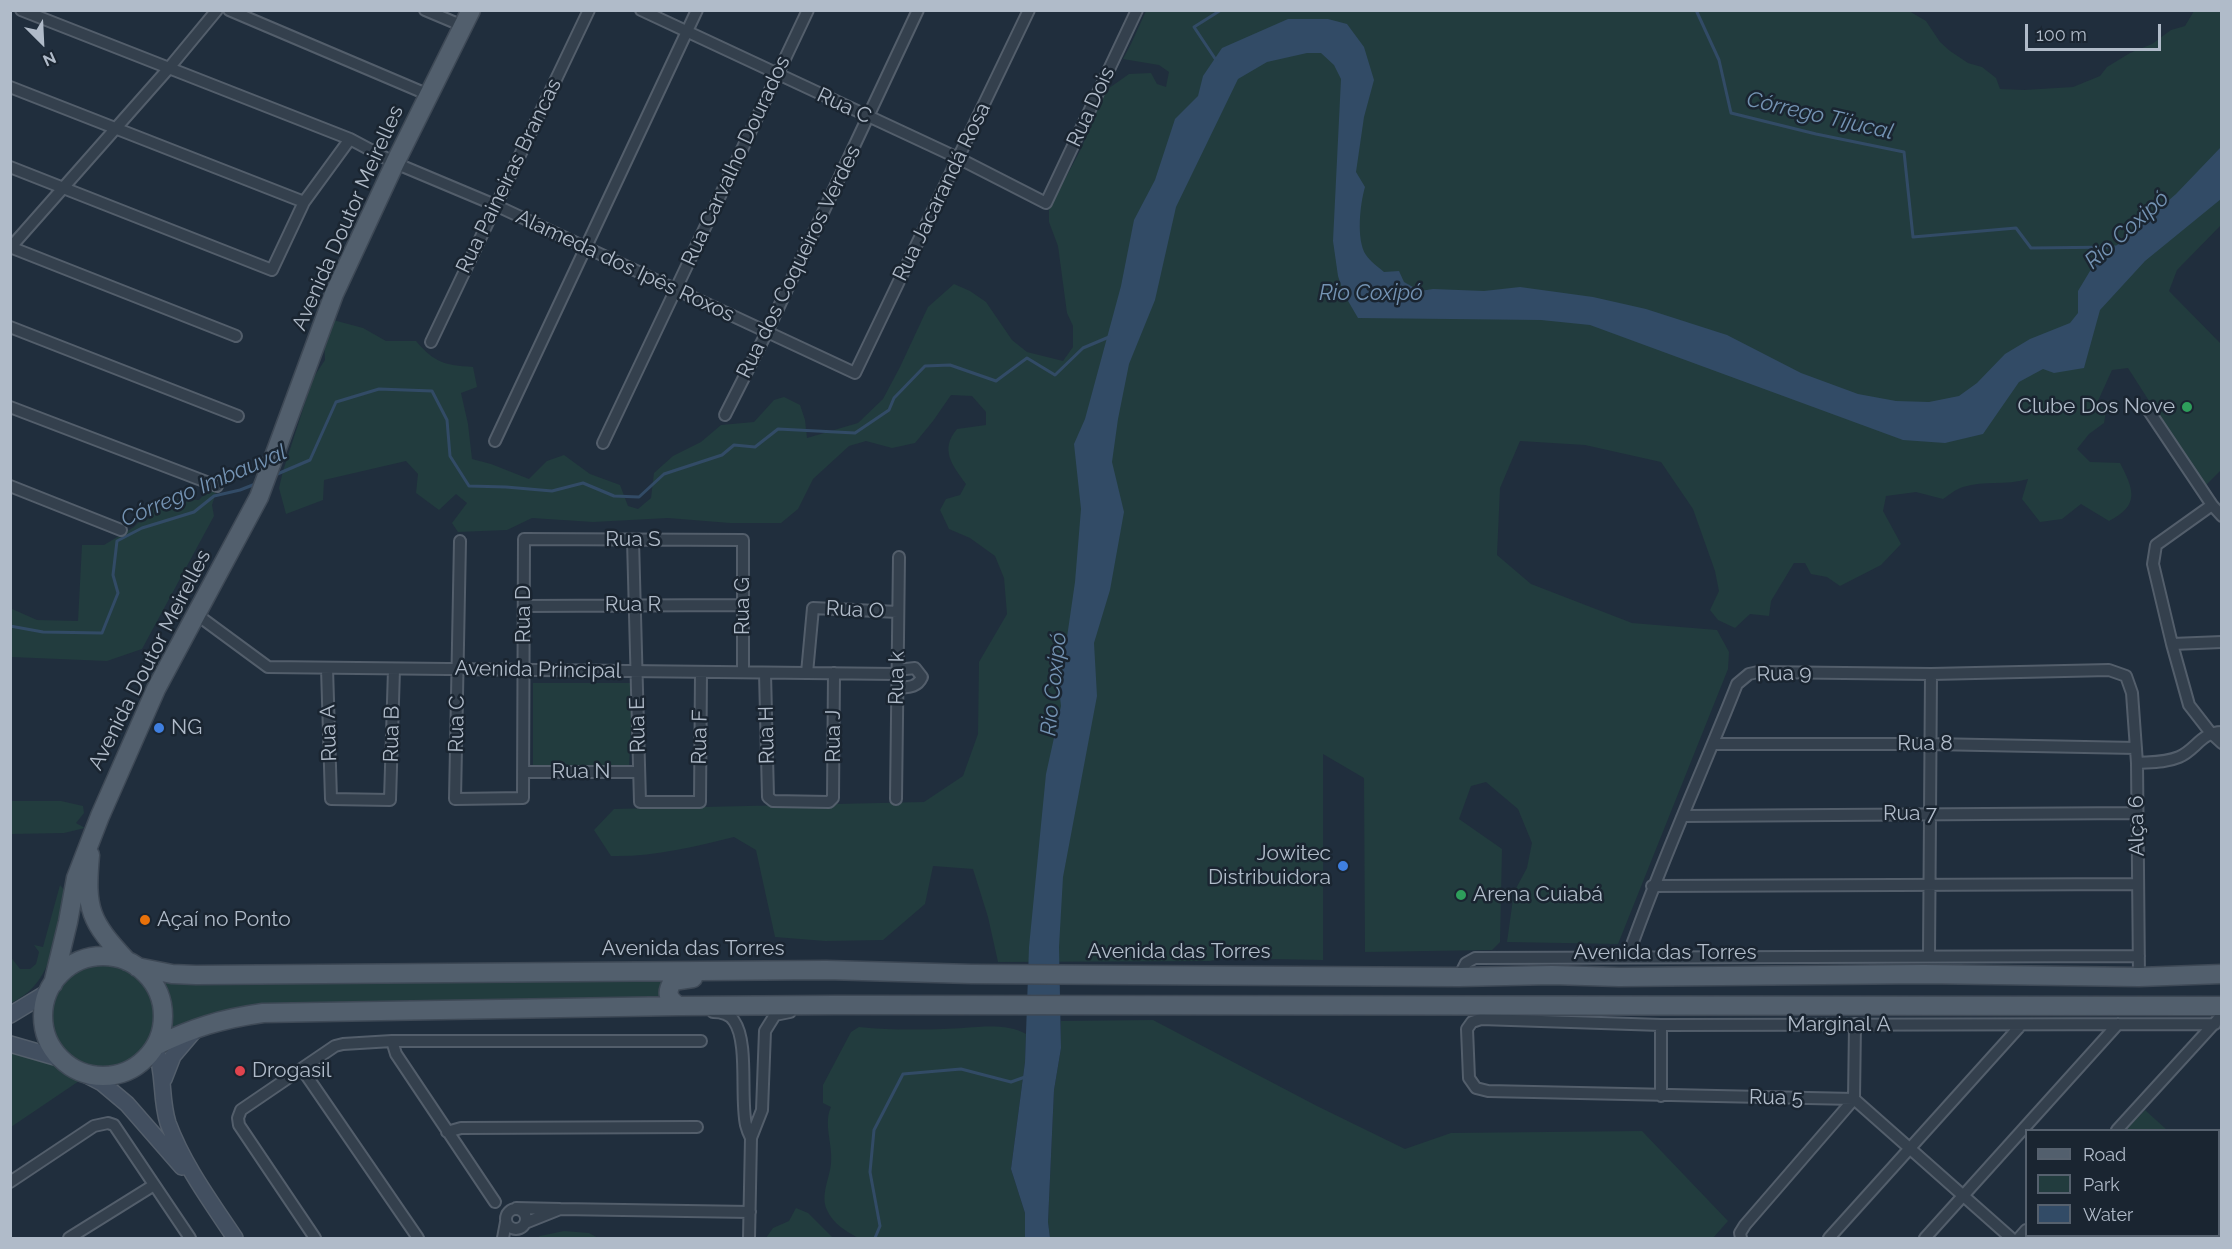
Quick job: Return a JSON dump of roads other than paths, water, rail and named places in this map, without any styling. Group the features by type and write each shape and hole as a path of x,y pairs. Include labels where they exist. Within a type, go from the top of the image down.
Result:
{"main road":[{"name":"Avenida Doutor Meirelles","path":"50,988 68,922 76,878 110,791 156,689 259,497 334,294 395,163 467,18"},
{"name":"Avenida Doutor Meirelles","path":"92,839 89,906 97,925 132,964"},
{"path":"102,957 132,964 153,983 162,1003 161,1033 155,1046 140,1063 120,1073 105,1076 77,1070 62,1059 51,1045 44,1028 43,1010 50,988 63,971 78,962 102,957"},
{"name":"Avenida das Torres","path":"132,964 172,974 196,975 826,970 972,974 1459,976 1924,974 2139,977 2214,974"},
{"path":"679,1006 668,997 669,988 673,981 684,978 767,977 826,970"},
{"path":"2201,1005 2214,974"},
{"path":"1546,1005 1552,991 1552,975"},
{"path":"1594,1005 1591,994 1592,986 1605,976"},
{"path":"155,1046 199,1026 229,1018 263,1013 835,1005 2222,1006"}],"street":[{"name":"Alameda dos Ipês Roxos","path":"21,10 350,139 395,163 495,205 855,372"},
{"path":"217,10 116,129 11,247 236,336"},
{"path":"230,10 429,95"},
{"path":"425,10 467,18"},
{"name":"Rua Paineiras Brancas","path":"430,342 589,10"},
{"name":"Rua C","path":"641,10 958,158 1046,203"},
{"path":"495,441 697,10"},
{"name":"Rua Carvalho Dourados","path":"603,443 808,10"},
{"name":"Rua dos Coqueiros Verdes","path":"725,415 767,332 918,10"},
{"name":"Rua Jacarandá Rosa","path":"855,372 1029,10"},
{"name":"Rua Dois","path":"1046,203 1137,10"},
{"path":"10,87 304,202"},
{"path":"10,167 272,270 304,202 350,139"},
{"path":"10,327 238,416"},
{"path":"10,407 217,486"},
{"path":"2148,408 2212,505 2222,516"},
{"path":"10,486 121,530"},
{"path":"2212,505 2156,545 2153,564 2189,705 2216,732 2222,743"},
{"name":"Rua S","path":"525,539 742,540"},
{"name":"Rua D","path":"523,798 525,539"},
{"name":"Rua E","path":"633,540 640,802"},
{"name":"Rua G","path":"742,540 743,672"},
{"name":"Rua C","path":"460,541 455,799 523,798"},
{"name":"Rua k","path":"896,799 898,557"},
{"name":"Rua R","path":"524,606 743,605"},
{"name":"Rua O","path":"807,673 813,608 898,612"},
{"name":"Avenida Principal","path":"196,614 268,668 765,673 897,672 915,668 922,677 914,686 897,688"},
{"path":"2172,644 2222,642"},
{"name":"Rua A","path":"327,668 331,799 390,800"},
{"name":"Rua B","path":"390,800 394,669"},
{"name":"Rua 9","path":"1628,956 1652,886 1684,816 1737,684 1749,674 1758,672 1931,674 2109,670 2126,676"},
{"name":"Rua F","path":"640,802 700,802 701,672"},
{"name":"Rua H","path":"765,673 768,797 773,801 829,802 833,798"},
{"name":"Rua J","path":"833,798 834,673"},
{"path":"1929,956 1931,674"},
{"name":"Alça 6","path":"2126,676 2133,701 2137,763 2139,977"},
{"path":"2137,763 2167,761 2181,756 2216,732"},
{"name":"Rua 8","path":"1714,744 1930,744 2136,748"},
{"name":"Rua N","path":"523,772 639,772"},
{"name":"Rua 7","path":"1684,816 2137,813"},
{"path":"1652,886 2138,884"},
{"path":"1459,976 1466,963 1475,958 2139,956"},
{"path":"10,1015 50,988"},
{"path":"749,1239 751,1138 762,1110 766,1027 776,1015 782,1013 835,1005"},
{"path":"679,1006 694,1012 723,1012 735,1022 741,1046 746,1125 751,1138"},
{"name":"Marginal A","path":"1488,1091 1476,1088 1469,1078 1467,1029 1472,1022 1481,1019 1661,1025 2021,1025 2218,1020"},
{"path":"2120,1129 2218,1020"},
{"path":"1741,1239 1740,1233 1745,1225 1854,1100 1855,1024"},
{"path":"1925,1239 2118,1024"},
{"path":"1661,1025 1661,1096"},
{"path":"1829,1239 2021,1025"},
{"path":"163,1082 173,1056 199,1026"},
{"path":"315,1239 239,1125 238,1118 241,1110 335,1046 392,1041 701,1041"},
{"path":"392,1041 396,1054 510,1227 521,1226 560,1209"},
{"path":"10,1044 62,1059"},
{"path":"155,1046 160,1060 163,1098 168,1122 207,1197"},
{"path":"302,1069 418,1239"},
{"path":"77,1070 102,1083 150,1127 207,1197 235,1239"},
{"name":"Rua 5","path":"1488,1091 1854,1100"},
{"path":"1854,1100 1911,1148 2011,1239"},
{"path":"10,1182 94,1126 108,1123 114,1125 190,1239"},
{"path":"447,1132 461,1128 697,1127"},
{"path":"69,1239 154,1185"},
{"path":"495,1203 515,1208 750,1212"},
{"path":"503,1239 507,1213 515,1208"},
{"path":"509,1239 521,1226 524,1213 515,1208"}],"water":[{"name":"Rio Coxipó","path":"1288,19 1328,19 1347,24 1364,47 1374,80 1364,117 1356,172 1365,187 1360,212 1360,231 1366,255 1384,272 1399,271 1404,282 1420,291 1433,289 1484,291 1520,287 1593,297 1646,309 1727,335 1801,373 1858,394 1896,401 1929,402 1959,396 1977,383 2005,354 2030,339 2070,323 2078,313 2078,291 2093,266 2176,194 2221,147 2221,199 2145,261 2100,310 2084,368 2054,373 2043,369 2019,382 1983,434 1945,443 1903,440 1590,325 1541,320 1358,318 1344,294 1338,276 1333,241 1341,79 1334,65 1321,53 1307,53 1267,62 1238,79 1176,207 1155,300 1129,364 1118,419 1112,462 1124,512 1110,590 1094,643 1097,696 1063,877 1059,947 1061,1048 1054,1090 1048,1222 1050,1238 1025,1238 1025,1213 1011,1169 1025,1062 1029,947 1046,774 1061,706 1057,670 1066,644 1075,582 1081,509 1074,444 1085,419 1121,286 1134,220 1155,180 1175,119 1198,96 1203,76 1222,48"}],"waterway":[{"name":"Córrego Tijucal","path":"1216,60 1194,27 1221,10"},
{"name":"Córrego Tijucal","path":"1696,10 1719,60 1731,113 1904,152 1913,237 2016,228 2031,248 2117,247"},
{"name":"Córrego Imbauval","path":"275,475 310,460 336,402 379,389 432,391 447,420 450,456 469,486 552,491 583,483 614,496 639,497 664,474 722,455 734,445 755,447 778,429 855,433 889,410 894,398 925,366 950,365 996,381 1027,358 1055,375 1083,348 1109,337"},
{"name":"Córrego Imbauval","path":"10,626 43,632 102,633 118,593 113,575 117,541 142,528 194,512 214,496 258,483"},
{"path":"875,1238 880,1226 870,1172 874,1130 903,1074 961,1069 1011,1082 1025,1077"}],"place":[{"name":"Clube Dos Nove","path":"2187,407"},
{"name":"NG","path":"159,728"},
{"name":"Jowitec Distribuidora","path":"1343,866"},
{"name":"Arena Cuiabá","path":"1461,895"},
{"name":"Açaí no Ponto","path":"145,920"},
{"name":"Drogasil","path":"240,1071"}]}
